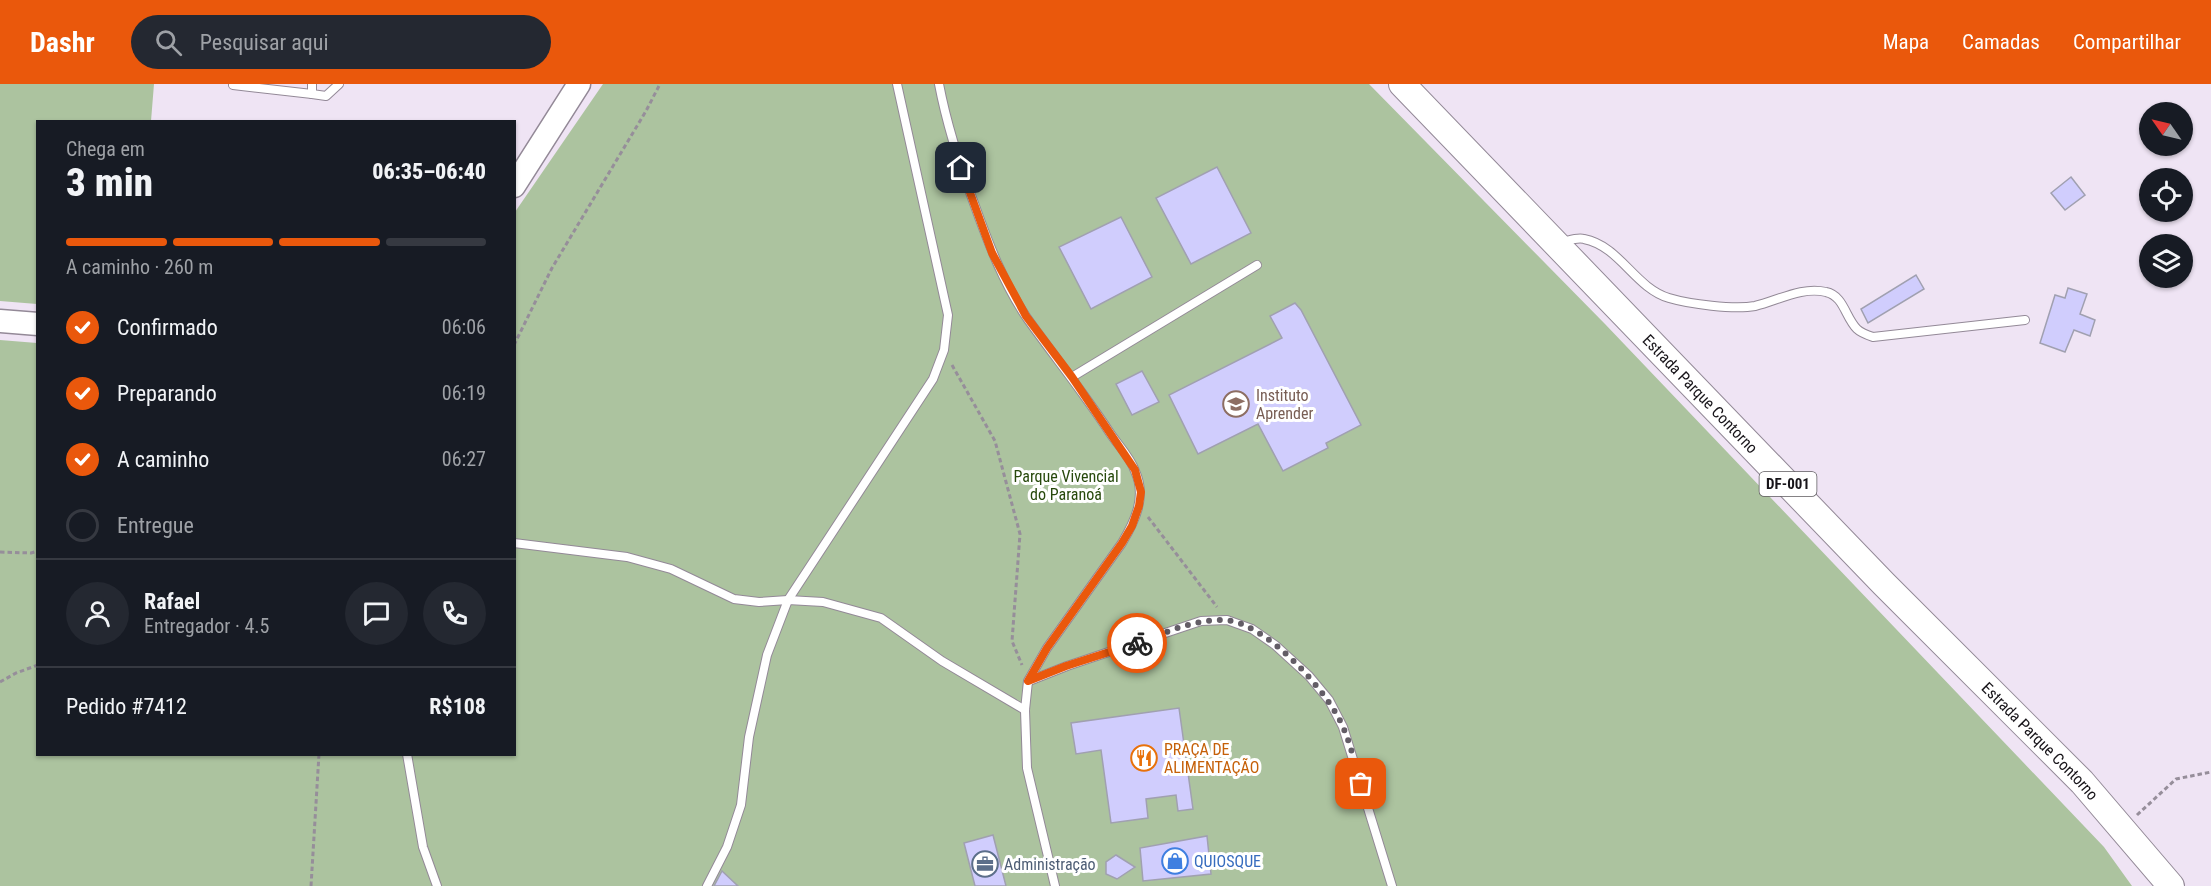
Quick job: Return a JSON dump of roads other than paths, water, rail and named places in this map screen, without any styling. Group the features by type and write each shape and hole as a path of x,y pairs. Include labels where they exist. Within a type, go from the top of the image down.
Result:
{"main road":[{"name":"Estrada Parque Contorno","path":"1402,84 1884,585 2082,782 2171,886"}],"street":[{"path":"516,183 579,84"},
{"path":"0,321 36,324"}],"lane":[{"path":"312,84 312,94"},
{"path":"233,85 326,96 339,84"},
{"path":"707,886 727,847 741,805 749,737 767,655 788,600 910,417 933,379 944,350 948,315 897,84"},
{"path":"939,84 961,168 992,253 1026,316 1072,377 1135,470 1141,492 1132,526 1122,543 1047,648 1028,681 1025,710 1027,768 1055,886"},
{"path":"1555,243 1582,238 1601,245 1623,262 1646,286 1667,298 1706,305 1752,307 1806,291 1827,292 1842,302 1855,327 1861,333 1873,337 2025,320"},
{"path":"1072,377 1257,265"},
{"path":"516,543 627,557 671,569 734,599 759,602 788,600 823,602 881,618 942,661 1025,710"},
{"path":"1028,681 1201,621 1227,620 1252,629 1275,645 1309,676 1329,700 1343,727 1392,886"},
{"path":"407,756 423,847 437,886"}],"place":[{"name":"Instituto Aprender","path":"1236,404"},
{"name":"PRAÇA DE ALIMENTAÇÃO","path":"1144,758"},
{"name":"QUIOSQUE","path":"1175,861"},
{"name":"Administração","path":"985,864"}],"park label":[{"name":"Parque Vivencial do Paranoá","path":"1066,485"}]}
